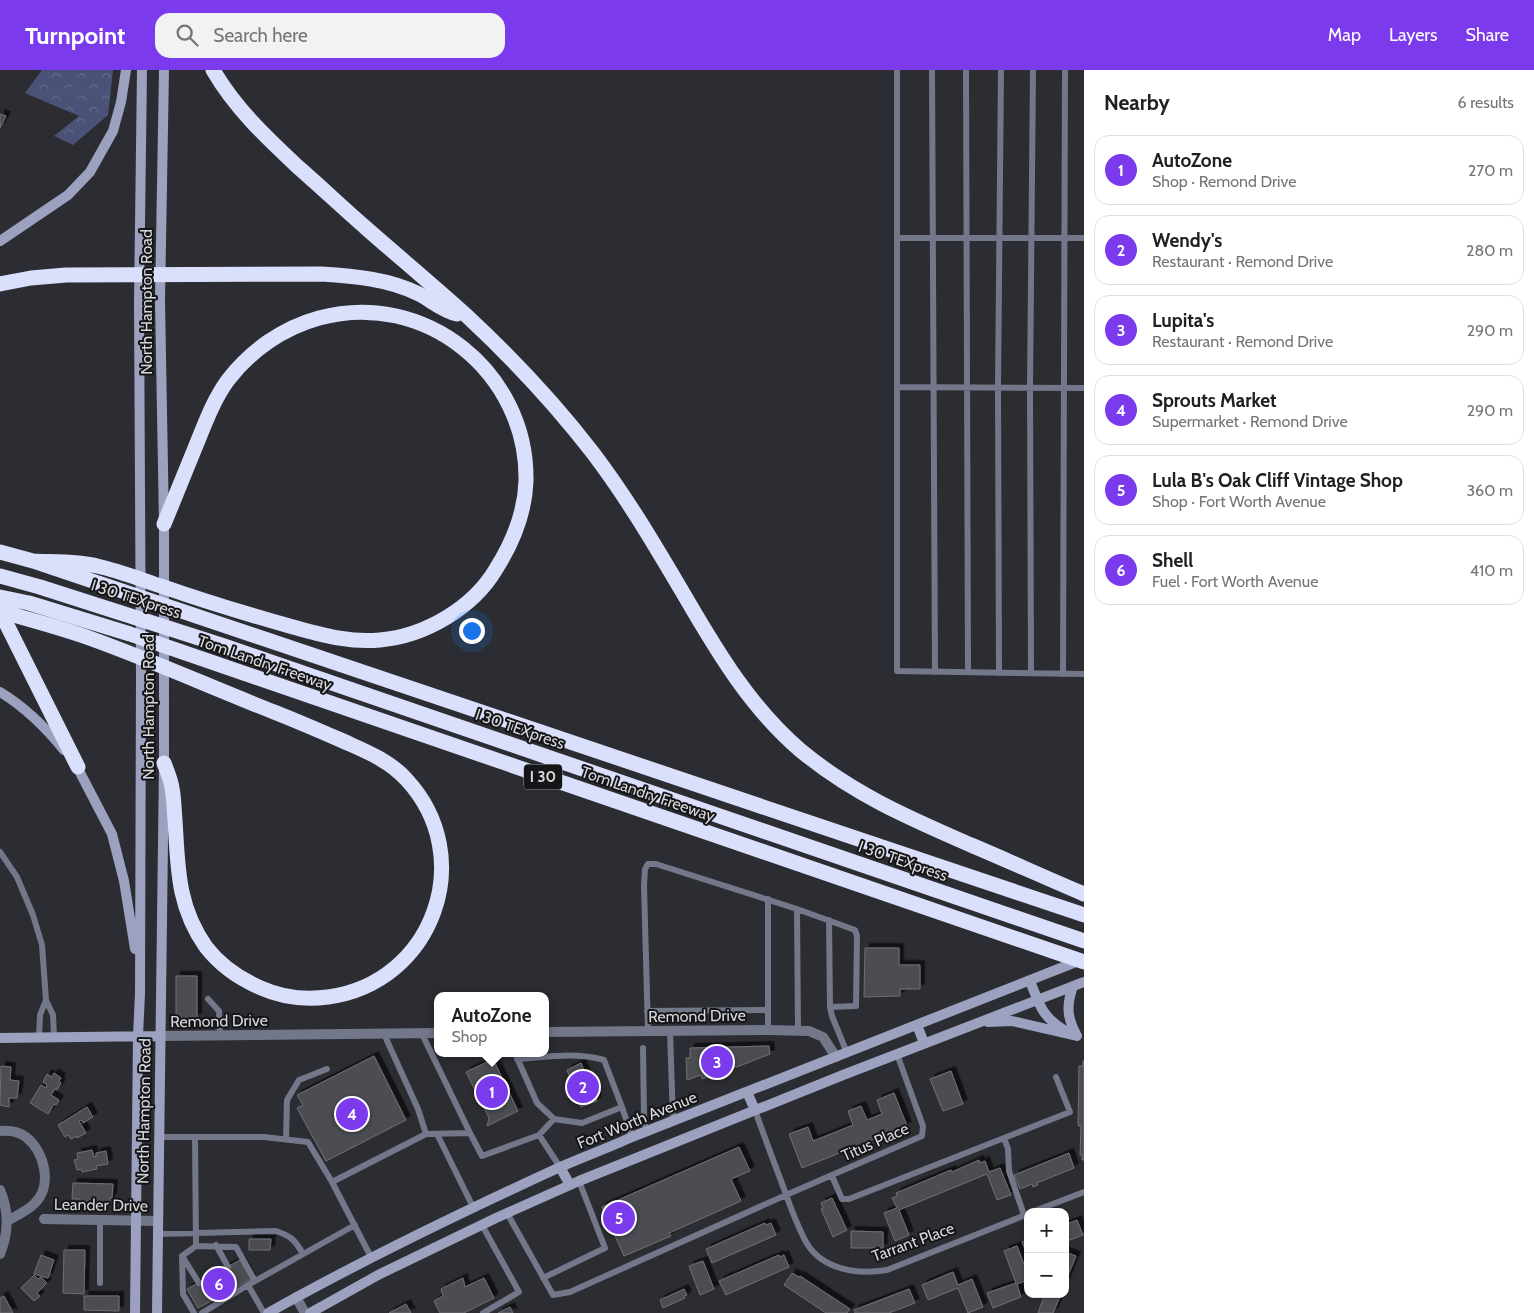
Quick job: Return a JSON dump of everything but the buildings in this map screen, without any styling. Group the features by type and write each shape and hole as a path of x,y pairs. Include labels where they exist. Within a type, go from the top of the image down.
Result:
{"highway":[{"path":"213,70 233,101 266,138 468,317 542,391 594,454 640,521 716,650 743,689 769,720 798,748 830,773 864,795 909,818 1084,894"},
{"path":"0,293 7,283 32,278 66,275 346,275 371,278 396,285 419,294 450,312 468,317"},
{"path":"33,561 96,565 242,613 339,640 368,641 402,636 421,630 460,608 483,587 505,554 516,533 523,509 526,483 525,459 521,436 511,408 490,374 474,357 452,340 430,327 402,317 374,313 326,316 303,323 282,333 261,346 242,363 228,381 212,408 164,524"},
{"name":"Tom Landry Freeway","path":"0,552 33,561 1084,916"},
{"name":"I 30 TEXpress","path":"0,576 224,646 1084,941"},
{"name":"Tom Landry Freeway","path":"0,597 29,603 130,634 1084,960"},
{"path":"0,611 78,767"},
{"path":"0,611 90,638 319,730 369,752 391,765 406,778 419,795 430,813 437,833 442,877 439,896 428,928 397,968 380,980 358,990 338,996 298,999 276,995 254,986 236,975 206,947 188,914 180,884 172,787 164,763"}],"main road":[{"path":"0,241 68,196 90,172 113,131 121,102 126,70"},
{"name":"North Hampton Road","path":"135,1313 140,992 139,302 142,70"},
{"name":"North Hampton Road","path":"157,1313 164,763 164,524 160,300 164,70"},
{"path":"0,692 16,702 37,721 78,767 112,834 124,881 134,938 140,992"},
{"name":"Fort Worth Avenue","path":"268,1313 371,1257 560,1167 1084,960"},
{"path":"1030,981 1043,1013 1054,1024 1081,1037"},
{"path":"310,1313 380,1274 574,1182 1084,982"},
{"path":"1073,986 1068,1012 1070,1024 1081,1037"},
{"path":"977,1023 1012,1022 1081,1037"},
{"path":"917,1025 924,1044"},
{"name":"Remond Drive","path":"0,1038 160,1036"},
{"path":"836,1057 844,1075"},
{"path":"747,1092 755,1110"},
{"path":"560,1167 574,1182"},
{"path":"473,1207 482,1224"},
{"path":"371,1257 380,1274"}],"street":[{"name":"Remond Drive","path":"549,1032 798,1030 809,1031 823,1038 836,1057"},
{"name":"Remond Drive","path":"160,1036 434,1033"},
{"path":"0,1130 19,1133 26,1137 36,1147 42,1160 44,1171 44,1183 41,1194 35,1204 4,1221"},
{"path":"0,1190 6,1209 4,1221 5,1238 0,1254"},
{"name":"Leander Drive","path":"44,1219 158,1221"},
{"path":"296,1297 305,1313"}],"lane":[{"path":"897,70 897,671 1084,674"},
{"path":"932,70 936,672"},
{"path":"966,70 968,672"},
{"path":"999,673 1000,70"},
{"path":"1032,673 1030,387 1033,70"},
{"path":"1063,674 1065,70"},
{"path":"897,238 1084,238"},
{"path":"897,387 1084,388"},
{"path":"0,852 17,877 33,915 42,945 46,1000 53,1014 54,1037"},
{"path":"648,1031 644,886 645,869 648,864 656,864 768,899 855,930 857,936 856,1006 830,1007"},
{"path":"768,899 768,1030"},
{"path":"797,909 798,1030"},
{"path":"828,920 830,1007 847,1053"},
{"path":"208,999 219,1011 220,1036"},
{"path":"39,1038 40,1015 46,1000"},
{"path":"647,1011 768,1010"},
{"path":"670,1031 674,1121"},
{"path":"384,1034 418,1109 426,1134"},
{"path":"422,1034 482,1156 539,1135 554,1119"},
{"path":"642,1048 646,1132"},
{"name":"Titus Place","path":"543,1278 553,1295 570,1292 922,1136 923,1126 897,1054"},
{"path":"549,1055 591,1056 604,1060 632,1137"},
{"path":"516,1057 537,1103 554,1119 582,1123 622,1107"},
{"path":"286,1139 287,1100 299,1080 327,1069"},
{"path":"832,1176 842,1199 850,1199 1070,1112 1056,1077"},
{"name":"Tarrant Place","path":"755,1110 806,1243 818,1256 831,1265 850,1271 870,1273 887,1270 1024,1215"},
{"path":"332,1182 426,1134 470,1133"},
{"path":"437,1134 473,1207"},
{"path":"539,1135 560,1167"},
{"path":"159,1137 286,1139 308,1142 332,1182 371,1257"},
{"path":"195,1137 196,1246"},
{"path":"1004,1138 1008,1149 1009,1171 1024,1209"},
{"path":"507,1213 543,1278 605,1248 574,1182"},
{"path":"1042,1208 1084,1192"},
{"path":"100,1220 100,1283"},
{"path":"482,1224 519,1292 483,1313"},
{"path":"202,1313 212,1304 243,1286 355,1226"},
{"path":"158,1234 276,1231 286,1234 295,1241 303,1254"},
{"path":"216,1245 228,1267"},
{"path":"182,1256 196,1246 236,1247 255,1281"},
{"path":"182,1256 199,1283"},
{"path":"182,1256 183,1294 194,1313"},
{"path":"243,1286 264,1313"}],"green space":[{"path":"42,70 113,70 108,115 73,145 54,136 79,116 25,93"}],"place":[{"name":"Lupita's","path":"717,1062"},
{"name":"Wendy's","path":"583,1087"},
{"name":"AutoZone","path":"492,1092"},
{"name":"Sprouts Market","path":"352,1114"},
{"name":"Lula B's Oak Cliff Vintage Shop","path":"619,1218"},
{"name":"Shell","path":"219,1284"}]}
